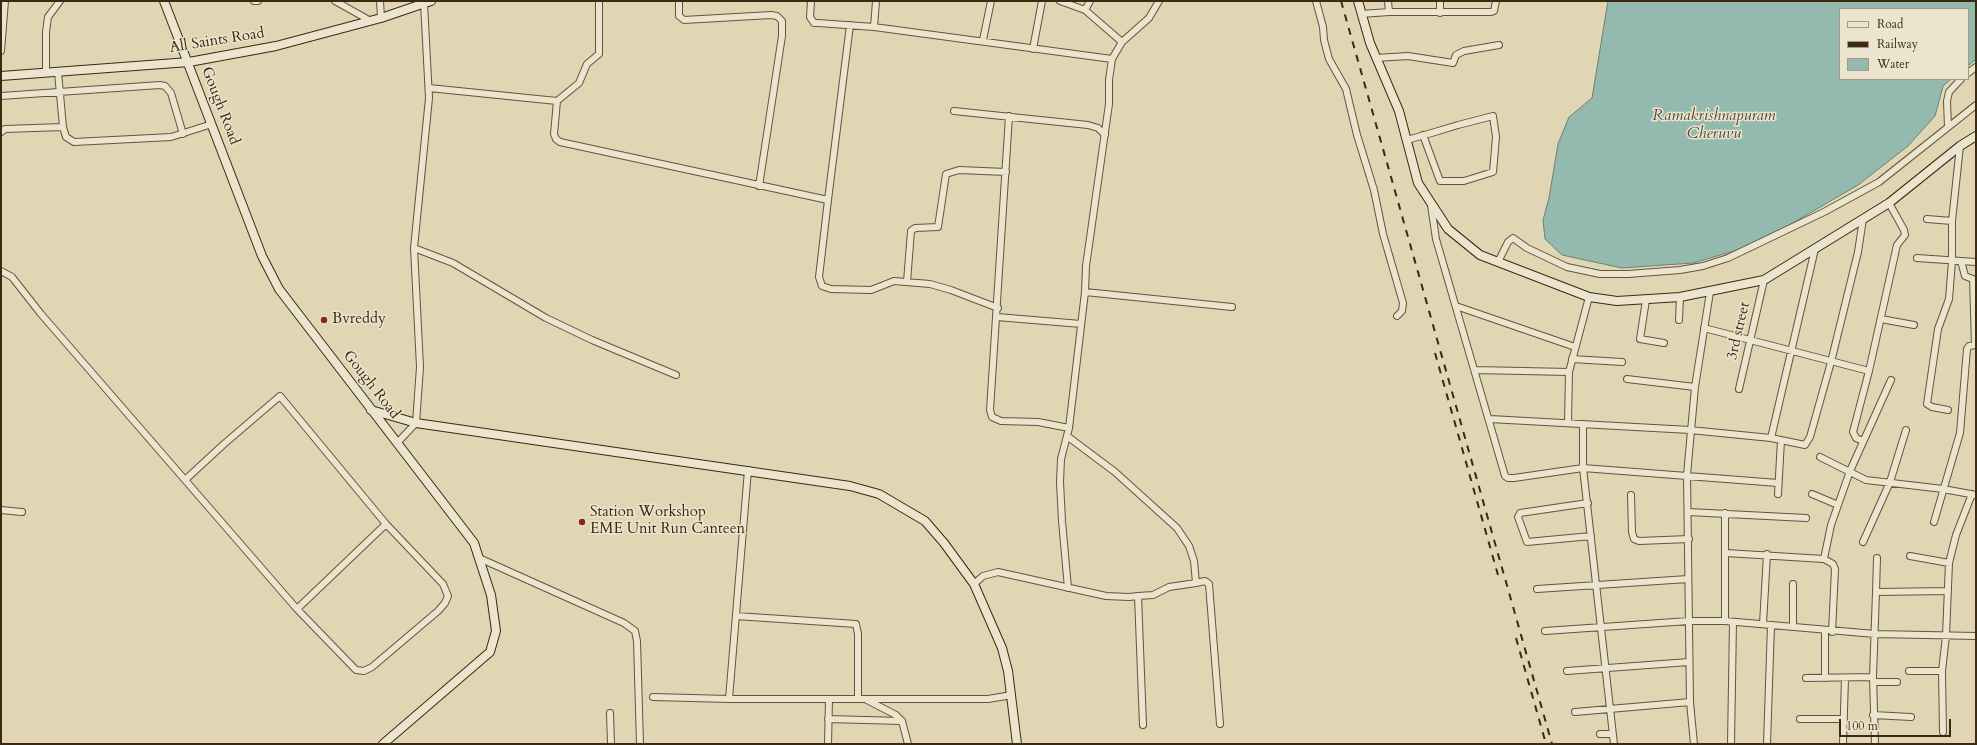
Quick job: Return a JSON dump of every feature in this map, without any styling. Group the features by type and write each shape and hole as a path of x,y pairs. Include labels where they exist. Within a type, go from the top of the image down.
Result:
{"street":[{"path":"1,51 5,1"},
{"path":"46,73 46,32 48,17 60,1"},
{"name":"Gough Road","path":"164,1 189,62 262,256 279,288 371,410 398,442 474,544 495,612 496,631 490,652 384,744"},
{"path":"334,1 369,20"},
{"path":"380,1 381,18"},
{"path":"429,88 557,101 579,84 588,64 599,54 598,1"},
{"path":"679,1 679,16 684,20 771,15 776,16 782,21 782,36 759,186"},
{"path":"811,1 810,17 814,22 874,27 983,40 1033,49 1112,59"},
{"path":"874,27 876,1"},
{"path":"983,40 991,1"},
{"path":"1033,49 1042,1"},
{"path":"1060,1 1085,10 1122,42"},
{"path":"1085,10 1090,1"},
{"path":"1068,588 1060,482 1061,459 1069,428 1085,292 1086,266 1105,135 1112,59 1122,42 1149,18 1159,1"},
{"path":"1316,1 1329,59 1346,89 1357,135 1374,190 1384,234 1403,303 1402,311 1397,316"},
{"path":"1358,1 1376,58 1399,111 1418,183 1448,229 1480,254 1588,297 1617,301 1680,297 1764,280 1889,202 1960,146 1976,136"},
{"path":"1388,1 1389,12"},
{"path":"1440,1 1440,13"},
{"path":"1361,14 1389,12 1491,12 1494,11 1496,1"},
{"path":"398,442 416,423 420,367 414,248 429,88 427,2"},
{"name":"All Saints Road","path":"1,76 189,62 276,46 381,18 427,2"},
{"path":"850,25 819,278 822,286 831,289 872,290 894,281 930,284 951,290 998,308"},
{"path":"1376,58 1408,56 1453,63 1456,55 1464,51 1499,45"},
{"path":"58,72 63,127 66,138 74,142 171,137 212,124"},
{"path":"1948,127 1947,101 1949,92 1960,80"},
{"path":"1,96 153,84 165,86 171,93 183,134"},
{"path":"557,101 554,134 556,139 560,142 828,200"},
{"path":"1498,262 1508,242 1513,238 1527,248 1567,267 1580,271 1628,274 1680,270 1703,266 1735,255 1824,212 1879,182 1976,105"},
{"path":"954,111 1095,126 1105,135"},
{"path":"1009,116 998,308 990,410 992,417 1001,421 1038,422 1069,428"},
{"path":"1407,140 1423,135 1492,116 1496,137 1493,172 1464,180 1440,181 1423,135"},
{"path":"1,132 5,129 63,127"},
{"path":"1948,410 1932,407 1927,404 1938,329 1949,299 1952,261 1952,221 1960,146"},
{"path":"907,282 911,231 915,228 938,227 946,174 959,170 1006,172"},
{"path":"1864,442 1856,438 1853,434 1869,371 1897,245 1905,235 1904,230 1889,202"},
{"path":"1431,204 1436,239 1490,419 1503,471 1508,478 1583,468 1778,483"},
{"path":"1490,419 1690,430 1771,438 1801,444 1808,443 1831,362 1858,252 1863,219"},
{"path":"1928,219 1952,221"},
{"path":"414,248 453,263 546,318 592,340 676,375"},
{"path":"1771,438 1815,249"},
{"path":"1917,258 1976,262"},
{"path":"1934,522 1960,433 1967,350 1969,346 1976,345 1973,279 1965,276 1961,261"},
{"path":"1,271 12,277 41,314 185,480 297,609 356,670 364,672 372,667 438,611 445,603 448,596 443,584 386,524 280,396 185,480"},
{"name":"3rd street","path":"1739,389 1764,280"},
{"path":"1085,292 1232,307"},
{"path":"1694,744 1690,702 1687,476 1695,387 1710,292"},
{"path":"1568,423 1572,359 1588,297"},
{"path":"1679,320 1680,297"},
{"path":"1646,300 1640,339 1664,342"},
{"path":"1456,306 1575,347"},
{"path":"997,317 1081,324"},
{"path":"1881,319 1914,325"},
{"path":"1704,328 1869,371"},
{"path":"1572,359 1622,362"},
{"path":"1475,370 1570,372"},
{"path":"1628,379 1695,387"},
{"path":"1824,559 1831,525 1850,471 1891,380"},
{"path":"371,410 416,423 748,470 850,486 879,494 925,521 944,543 974,584 1002,648 1012,695 1017,744"},
{"path":"1583,424 1583,468 1614,744"},
{"path":"1864,542 1890,482 1906,430"},
{"path":"1067,436 1115,472 1177,528 1189,546 1194,561 1196,583"},
{"path":"1778,494 1781,440"},
{"path":"1820,457 1866,480 1943,489 1974,495 1954,542 1949,563 1946,636 1942,671 1943,732"},
{"path":"729,699 748,470"},
{"path":"1812,494 1838,505"},
{"path":"1631,495 1632,532 1634,539 1639,541 1689,539"},
{"path":"1588,503 1520,513 1518,517 1527,542 1591,536"},
{"path":"1,510 22,512"},
{"path":"1688,512 1806,518"},
{"path":"1725,513 1725,621"},
{"path":"297,609 386,524"},
{"path":"1726,553 1766,554 1824,559 1833,564 1835,569 1832,632"},
{"path":"1763,624 1766,554"},
{"path":"1910,556 1949,563"},
{"path":"479,558 624,623 634,631 637,641 640,744"},
{"path":"1875,744 1873,680 1877,558"},
{"path":"974,584 983,576 998,572 1007,572 1024,579 1106,596 1129,597 1153,595 1169,587 1205,581 1210,588 1220,724"},
{"path":"1537,589 1596,584 1688,580"},
{"path":"1793,584 1793,626"},
{"path":"1876,592 1948,591"},
{"path":"1138,596 1143,725"},
{"path":"736,616 856,624 858,634 861,699"},
{"path":"1545,630 1689,621 1725,621 1793,626 1832,632 1976,636"},
{"path":"1731,744 1733,622"},
{"path":"1767,744 1771,625"},
{"path":"1824,678 1825,631"},
{"path":"1567,671 1689,662"},
{"path":"1909,671 1942,671"},
{"path":"1806,678 1845,678 1897,682"},
{"path":"1843,744 1845,678"},
{"path":"653,697 729,699 988,699 1012,695"},
{"path":"828,744 829,699"},
{"path":"861,699 886,708 896,715 902,721 908,744"},
{"path":"1575,712 1690,702"},
{"path":"610,713 610,744"},
{"path":"1873,715 1911,717"},
{"path":"828,719 902,721"},
{"path":"1800,719 1844,719"},
{"path":"1600,734 1612,734"}],"water":[{"name":"Ramakrishnapuram Cheruvu","path":"1608,1 1976,1 1976,59 1969,65 1969,8 1839,8 1839,80 1950,80 1943,86 1935,116 1908,146 1858,185 1755,245 1693,263 1622,268 1562,255 1545,239 1543,220 1549,198 1558,144 1569,117 1592,98"}],"railway":[{"path":"1341,1 1552,744"},
{"path":"1435,353 1498,575"},
{"path":"1516,638 1546,744"}],"place":[{"name":"Bvreddy","path":"324,320"},
{"name":"Station Workshop EME Unit Run Canteen","path":"582,522"}]}
